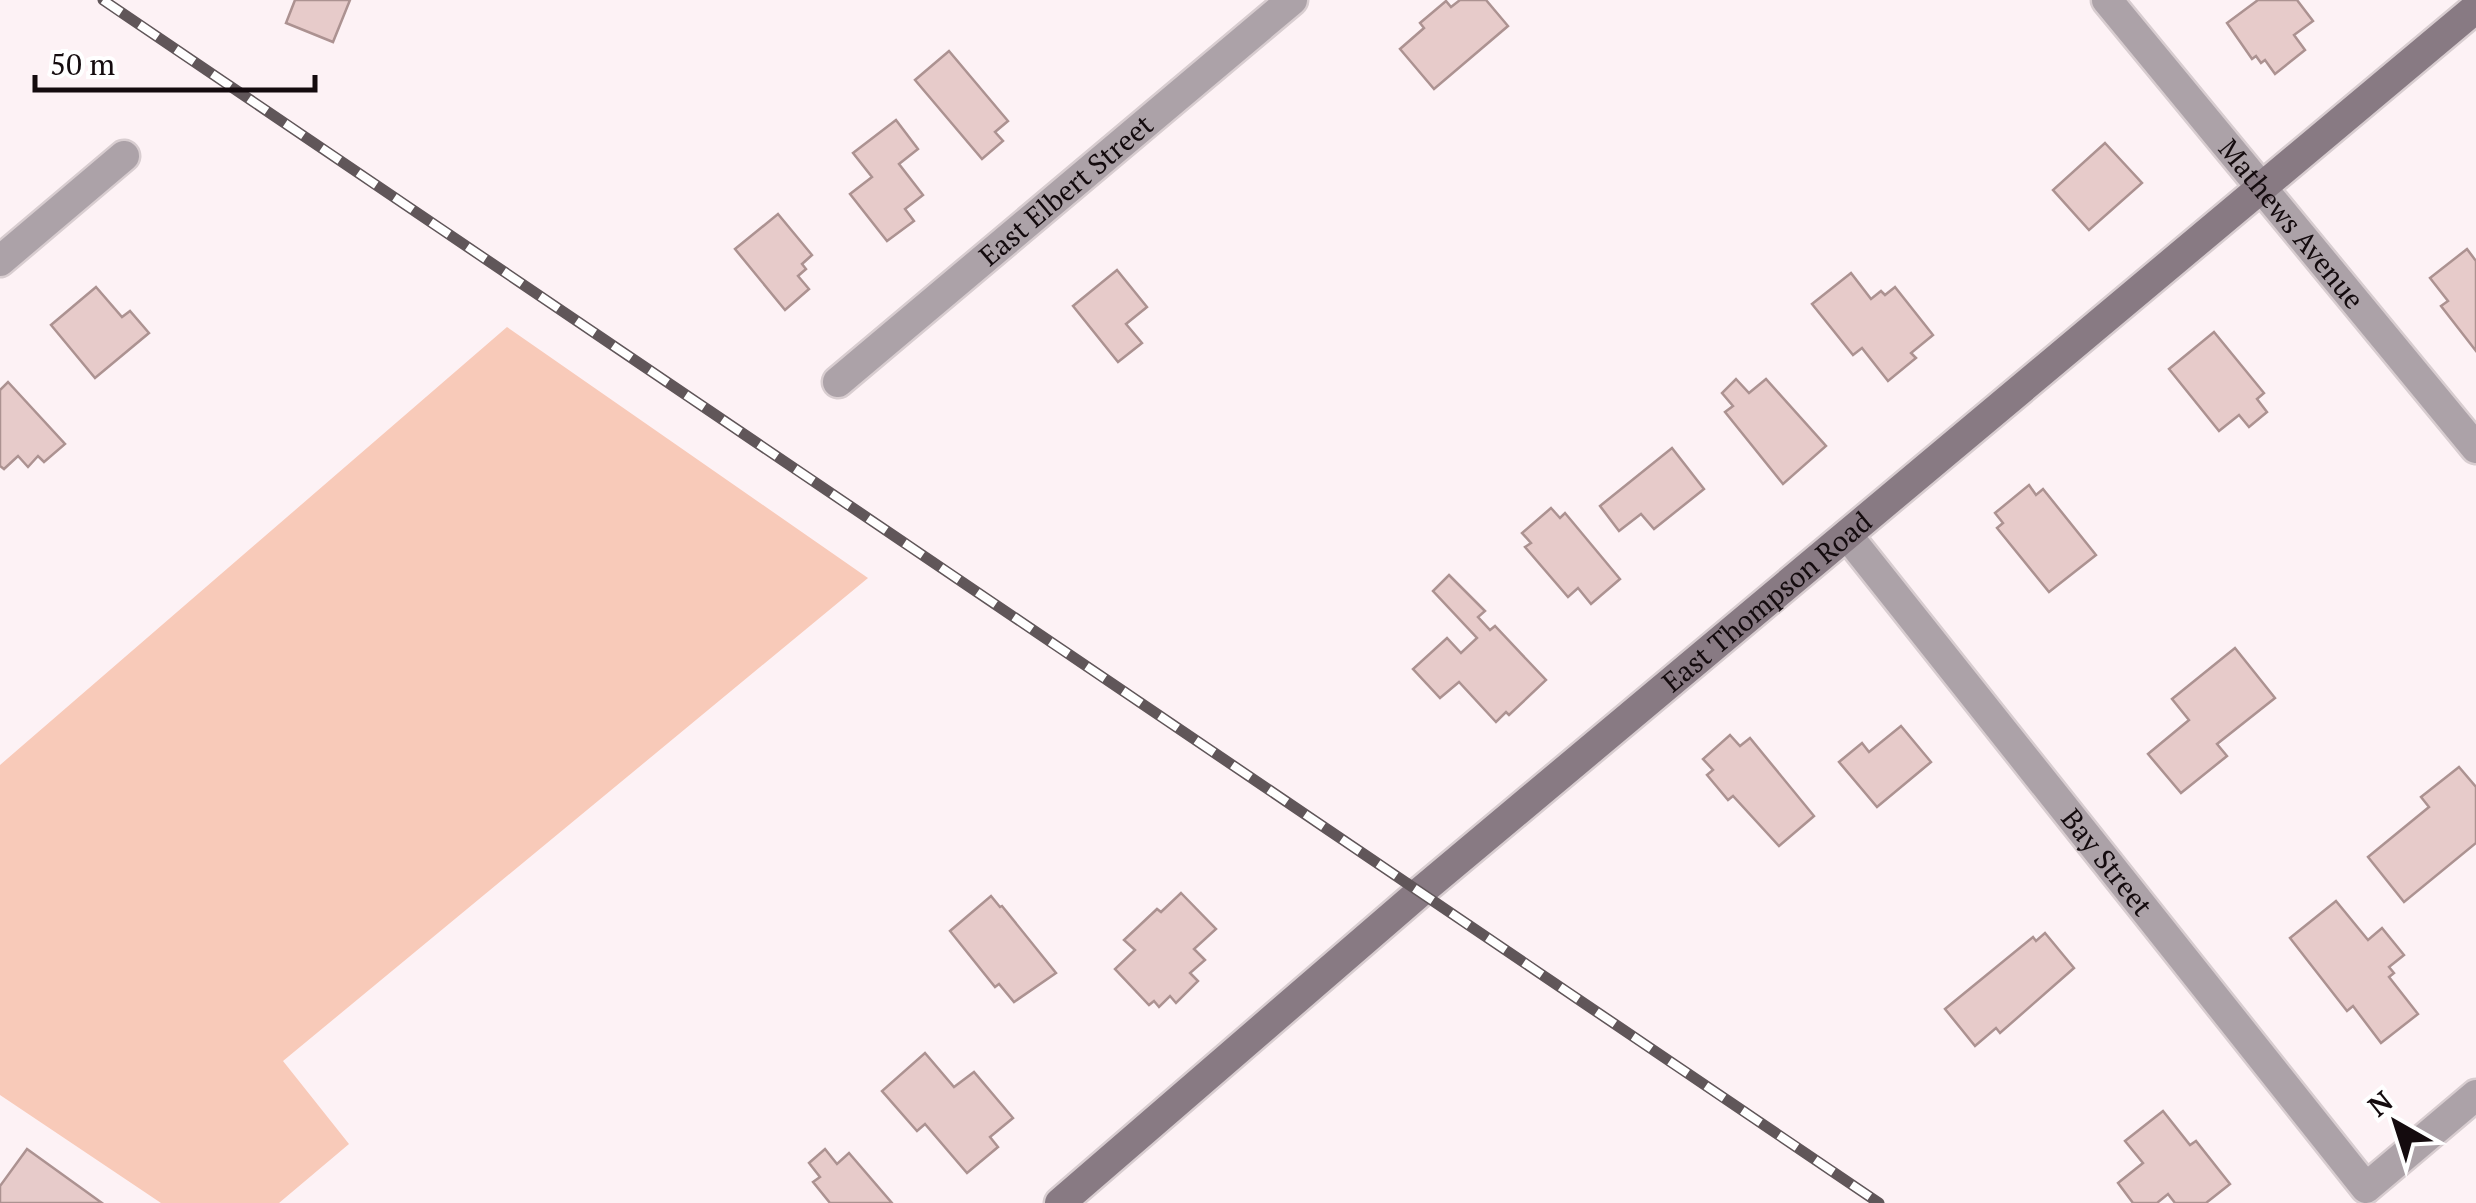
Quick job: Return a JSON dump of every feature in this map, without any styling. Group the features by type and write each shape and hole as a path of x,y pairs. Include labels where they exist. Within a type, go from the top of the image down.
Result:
{"main road":[{"name":"East Thompson Road","path":"1060,1203 1419,893 2476,8"}],"street":[{"name":"East Elbert Street","path":"838,382 1292,0"},
{"name":"Mathews Avenue","path":"2107,0 2476,448"},
{"path":"0,260 124,156"},
{"name":"Bay Street","path":"1847,535 2366,1188 2476,1095"}],"shaded area":[{"path":"507,327 868,578 283,1061 349,1144 279,1203 161,1203 0,1095 0,765"}],"building":[{"path":"295,0 350,0 333,42 286,23"},
{"path":"1460,0 1486,0 1508,26 1434,89 1400,49 1424,28 1420,23 1446,1 1451,7"},
{"path":"2258,0 2297,0 2313,21 2294,35 2305,50 2275,74 2265,60 2261,63 2256,56 2252,59 2227,23"},
{"path":"949,51 1008,121 995,132 1003,141 982,159 915,80"},
{"path":"896,120 918,149 899,164 923,195 905,209 914,221 887,241 850,194 872,177 853,153"},
{"path":"2105,143 2142,183 2089,230 2053,190"},
{"path":"778,214 812,255 802,264 806,269 798,276 809,289 785,310 735,249"},
{"path":"2467,249 2476,261 2476,351 2441,306 2448,301 2430,278"},
{"path":"1117,270 1147,307 1126,324 1142,343 1118,362 1073,306"},
{"path":"1851,273 1871,299 1895,287 1933,335 1911,353 1916,358 1888,381 1862,348 1853,355 1812,304"},
{"path":"96,287 122,317 130,311 149,333 95,378 51,325"},
{"path":"2214,332 2264,393 2257,399 2267,412 2249,427 2239,415 2219,431 2169,369"},
{"path":"1736,379 1749,393 1766,379 1826,446 1783,484 1725,412 1733,406 1722,393"},
{"path":"8,382 65,444 44,462 38,456 28,467 18,456 4,469 0,466 0,390"},
{"path":"1672,448 1704,489 1654,529 1641,514 1619,531 1600,506"},
{"path":"2029,485 2036,495 2043,489 2096,555 2049,592 1997,528 2003,523 1995,513"},
{"path":"1551,508 1560,518 1565,513 1620,579 1591,604 1578,588 1568,597 1525,547 1531,543 1522,533"},
{"path":"1449,575 1485,611 1478,617 1490,630 1495,626 1546,680 1509,715 1506,712 1496,722 1459,682 1440,698 1413,669 1447,638 1461,653 1477,638 1433,591"},
{"path":"2235,648 2275,698 2217,744 2227,756 2181,793 2148,754 2189,720 2172,699"},
{"path":"1901,726 1931,762 1877,807 1839,762 1862,743 1869,752"},
{"path":"1730,735 1740,746 1750,738 1814,816 1779,846 1733,796 1728,800 1707,775 1713,770 1703,759"},
{"path":"2459,767 2476,787 2476,843 2404,902 2368,857 2429,807 2421,797"},
{"path":"1181,893 1216,929 1194,949 1205,960 1190,973 1198,981 1176,1003 1170,996 1159,1007 1154,1001 1149,1005 1115,969 1135,950 1124,940"},
{"path":"991,896 1056,973 1014,1002 999,984 995,987 950,931"},
{"path":"2336,901 2368,940 2382,928 2404,955 2389,967 2394,973 2389,977 2418,1014 2381,1043 2353,1006 2347,1011 2290,938"},
{"path":"2045,933 2074,968 2000,1033 1996,1028 1975,1046 1945,1009 2033,937 2036,941"},
{"path":"925,1053 954,1087 974,1072 1013,1118 990,1137 998,1147 967,1173 925,1124 917,1131 882,1091"},
{"path":"2163,1111 2190,1145 2196,1141 2230,1184 2206,1203 2175,1203 2168,1194 2157,1203 2133,1203 2118,1183 2143,1163 2125,1141"},
{"path":"27,1149 102,1203 0,1203 0,1186"},
{"path":"825,1149 837,1164 849,1153 892,1203 830,1203 813,1182 820,1177 809,1163"}],"railway":[{"path":"103,0 1879,1203"}]}
